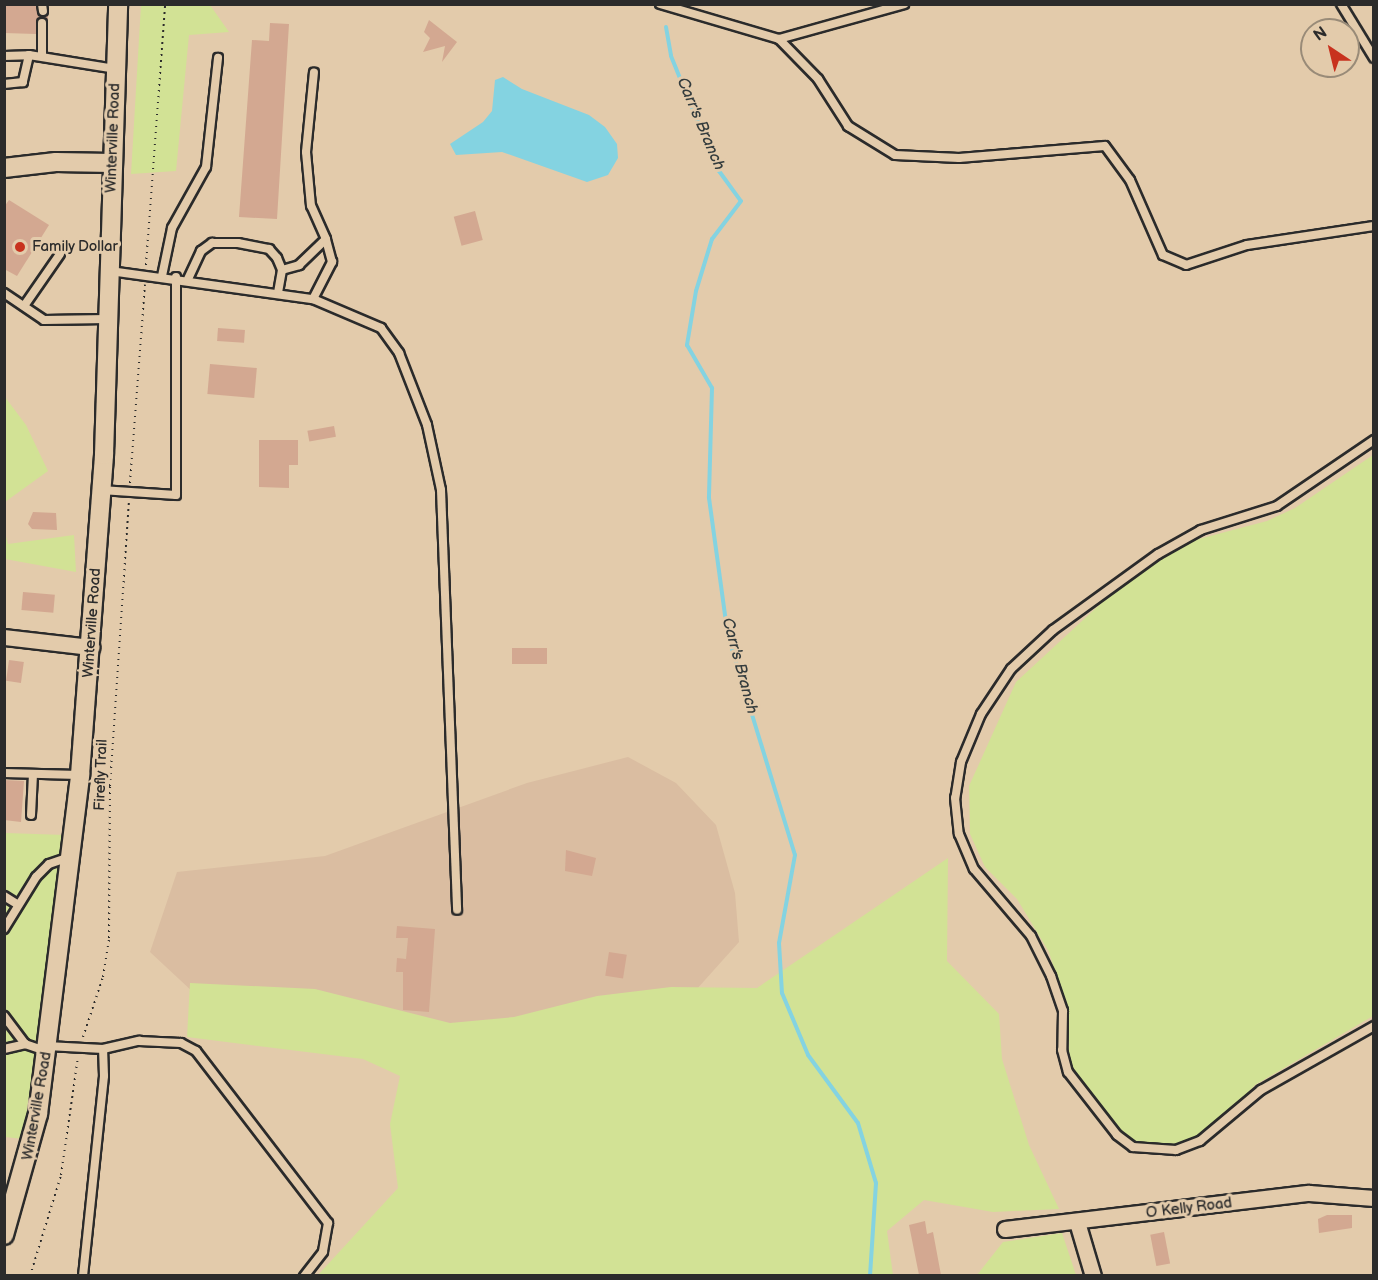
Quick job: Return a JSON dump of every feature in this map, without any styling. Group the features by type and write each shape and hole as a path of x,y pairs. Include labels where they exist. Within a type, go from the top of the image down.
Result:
{"street":[{"name":"Winterville Road","path":"5,1231 38,1114 72,856 80,775 101,490 109,318 118,4"},
{"path":"4,168 56,162 112,164"},
{"path":"4,637 91,647"},
{"name":"O Kelly Road","path":"1005,1229 1309,1193 1374,1198"},
{"path":"1077,1222 1093,1275"}],"lane":[{"path":"660,4 779,39 818,79 848,126 895,155 959,158 1105,146 1130,180 1163,255 1186,265 1247,245 1374,226"},
{"path":"779,39 904,4"},
{"path":"1341,4 1374,58"},
{"path":"42,23 42,56"},
{"path":"4,84 23,82 29,55"},
{"path":"4,56 42,56 115,69"},
{"path":"162,276 172,228 206,167 218,58"},
{"path":"314,72 306,152 311,206 326,239 332,262 314,299"},
{"path":"282,270 299,265 326,239"},
{"path":"188,279 201,251 212,243 269,249 282,270 278,293"},
{"path":"24,306 60,254"},
{"path":"110,271 176,277 314,299 381,327 399,353 427,425 441,502 457,910"},
{"path":"101,490 176,495 176,277"},
{"path":"4,293 44,320 60,323 109,318"},
{"path":"1374,440 1277,506 1201,530 1158,554 1053,630 1011,669 981,714 961,762 955,798 958,834 974,869 1031,936 1051,976 1063,1011 1062,1050 1068,1072 1117,1135 1133,1147 1176,1150 1200,1141 1261,1090 1374,1026"},
{"path":"4,773 80,775"},
{"path":"31,815 33,774"},
{"path":"4,929 17,904 49,864 72,856"},
{"path":"4,896 17,904"},
{"path":"4,1016 25,1044"},
{"path":"4,1049 25,1044 47,1049 103,1049 139,1041 181,1043 196,1051 328,1223 323,1252 304,1275"},
{"path":"83,1275 104,1076 103,1049"}],"path":[{"path":"146,259 165,4"},
{"path":"130,482 143,302"},
{"name":"Firefly Trail","path":"81,1044 103,977 109,938 110,775 129,503"},
{"path":"30,1275 61,1175 78,1056"}],"shaded area":[{"path":"628,757 676,783 716,825 735,893 739,942 696,990 455,1031 194,993 150,952 177,872 325,856 527,783"}],"green space":[{"path":"141,5 210,5 229,32 189,35 176,171 131,174"},
{"path":"5,397 26,425 48,471 5,502"},
{"path":"1373,455 1373,1016 1255,1085 1222,1122 1199,1136 1166,1148 1133,1141 1115,1128 1069,1065 1068,1015 1049,952 1017,899 985,867 970,834 969,786 1016,682 1109,596 1156,561 1195,540 1267,521 1295,508"},
{"path":"5,533 8,544 74,535 76,572 5,559"},
{"path":"5,833 66,835 35,1080 23,1139 5,1137"},
{"path":"948,858 947,961 999,1014 1002,1059 1029,1145 1059,1209 993,1212 924,1200 887,1231 893,1275 318,1275 398,1188 390,1124 400,1076 363,1059 187,1037 190,983 315,989 450,1023 514,1017 597,996 671,987 757,988"},
{"path":"1062,1233 1076,1275 977,1275 1003,1242"}],"water":[{"path":"503,77 522,89 589,115 605,127 617,144 618,158 608,175 587,182 502,152 456,155 450,144 483,122 492,111 495,80"}],"building":[{"path":"4,4 36,4 39,15 48,14 48,21 37,20 36,34 4,33"},
{"path":"429,20 457,42 442,62 445,46 423,52 430,38 424,32"},
{"path":"270,23 289,24 277,219 239,217 252,40 269,41"},
{"name":"Family Dollar","path":"9,200 49,225 17,276 4,269 4,207"},
{"path":"475,211 483,240 462,246 454,217"},
{"path":"218,328 245,330 244,343 217,341"},
{"path":"210,364 257,368 254,398 207,394"},
{"path":"334,426 336,437 309,442 307,431"},
{"path":"259,440 298,440 298,465 289,465 289,488 259,487"},
{"path":"33,512 56,513 57,530 32,529 28,524"},
{"path":"23,592 55,595 53,613 21,610"},
{"path":"512,648 547,648 547,664 512,664"},
{"path":"9,660 24,662 21,683 6,681"},
{"path":"4,780 24,781 21,822 4,820"},
{"path":"566,850 596,858 592,876 565,871"},
{"path":"397,926 435,929 429,1012 403,1010 403,972 396,972 397,958 406,959 408,938 396,938"},
{"path":"609,952 627,955 623,979 605,976"},
{"path":"1327,1215 1352,1215 1352,1228 1319,1233 1318,1219"},
{"path":"925,1221 927,1234 933,1232 941,1275 919,1275 909,1225"},
{"path":"1164,1232 1170,1263 1156,1266 1150,1235"}],"waterway":[{"name":"Carr's Branch","path":"666,27 671,56 697,120 713,144 719,171 741,201 712,239 696,291 687,345 712,388 709,498 728,636 795,855 779,943 782,993 808,1055 858,1123 876,1183 870,1276"}],"place":[{"name":"Family Dollar","path":"20,247"}]}
